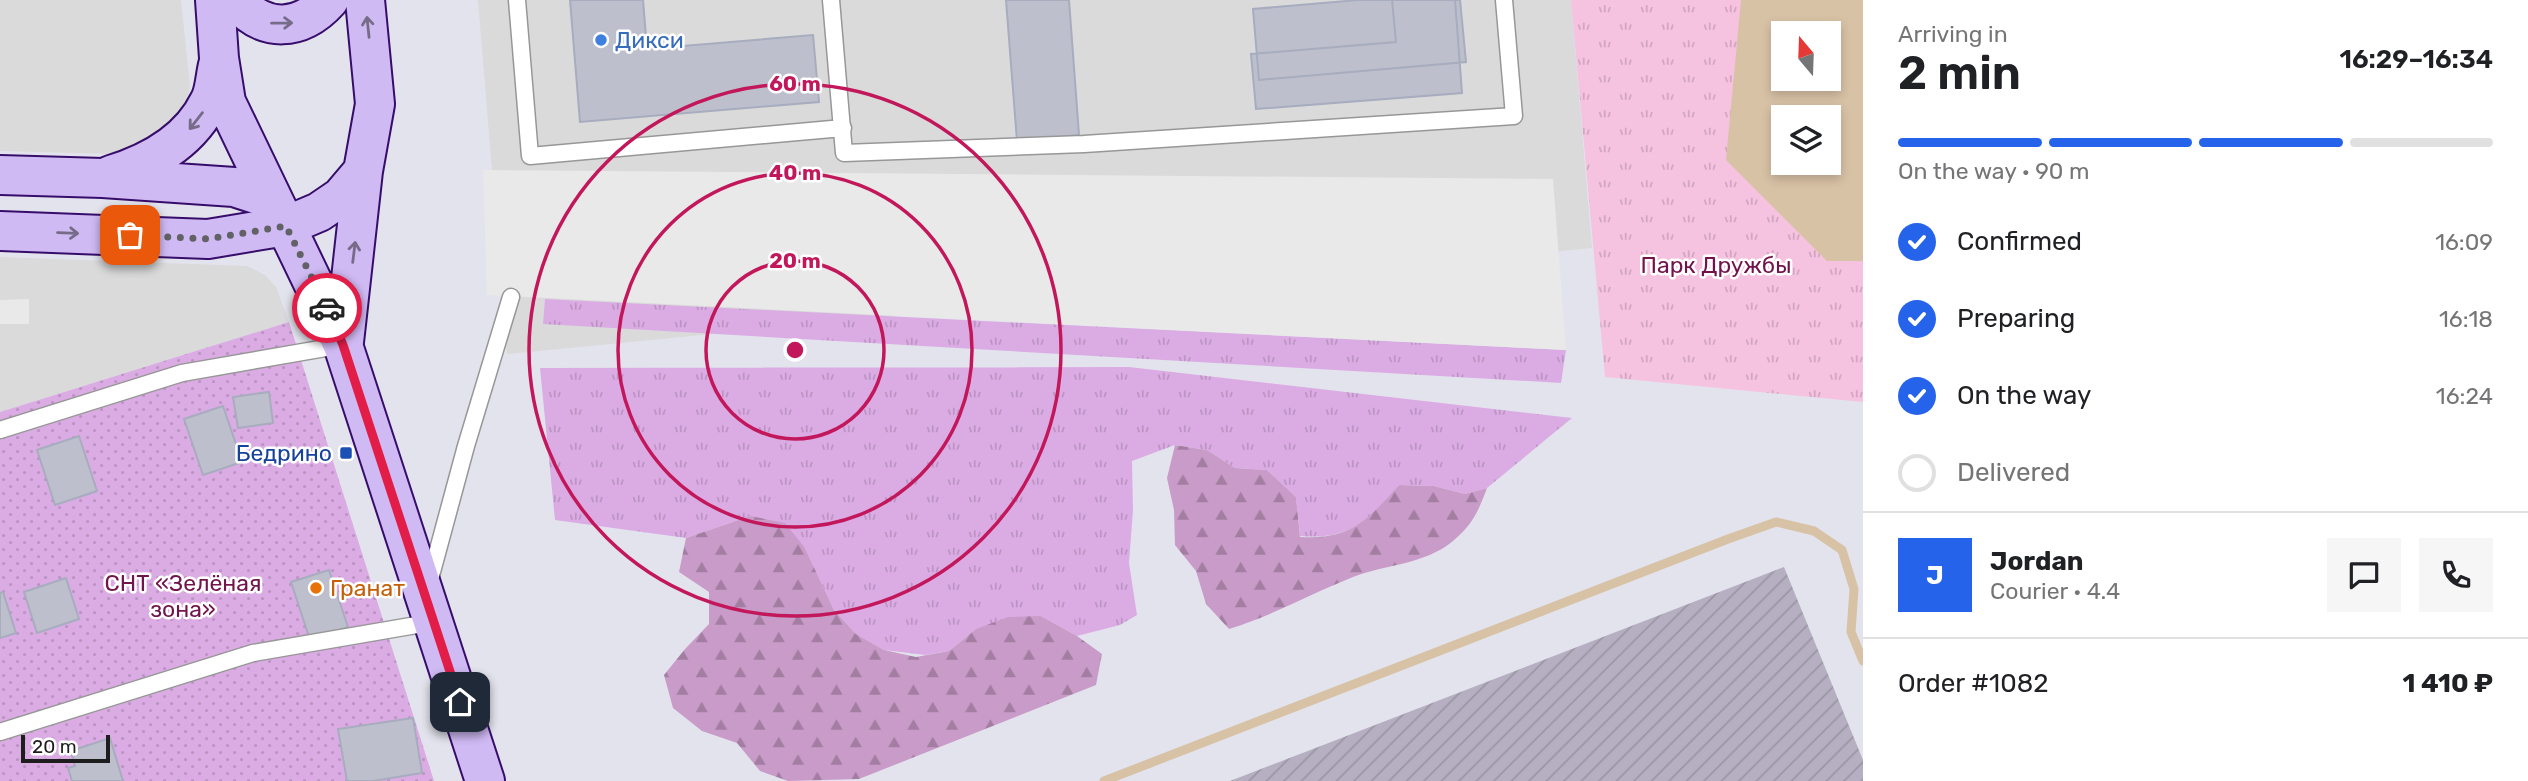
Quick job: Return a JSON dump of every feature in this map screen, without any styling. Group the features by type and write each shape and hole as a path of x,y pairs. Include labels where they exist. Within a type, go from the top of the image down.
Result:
{"main road":[{"path":"215,0 219,58 226,102 343,345 485,781"},
{"path":"236,0 256,18 277,25 297,22 315,15 328,0"},
{"path":"343,345 363,171 375,104 365,0"},
{"path":"103,178 148,161 175,144 194,125 210,101 219,58"},
{"path":"0,231 208,239 279,212 319,212 341,197 363,171"},
{"path":"0,175 103,178 234,187 279,212"}],"lane":[{"path":"517,0 530,156 843,128"},
{"path":"831,0 844,153 1084,144 1514,116 1504,0"},
{"path":"0,732 253,653 429,609 466,446 511,297"},
{"path":"0,430 183,373 343,345"},
{"path":"405,533 434,538 445,531"}],"shaded area":[{"path":"0,0 181,0 190,86 184,120 167,137 114,154 0,151"},
{"path":"478,0 1571,0 1592,248 507,354"},
{"path":"1741,0 1863,0 1863,261 1827,261 1726,160"},
{"path":"483,170 1553,179 1566,350 487,295"},
{"path":"0,257 247,266 265,275 276,287 289,322 0,412"},
{"path":"29,299 29,324 0,324 0,300"},
{"path":"1784,567 1863,760 1863,781 1230,781"}],"green space":[{"name":"Парк Дружбы","path":"1571,0 1863,0 1863,402 1605,377"},
{"path":"545,299 1566,350 1561,383 543,324"},
{"name":"СНТ «Зелёная зона»","path":"289,322 434,781 0,781 0,412"},
{"path":"1129,367 1572,418 1487,488 1465,494 1434,486 1399,485 1357,526 1332,535 1318,536 1300,536 1296,497 1267,470 1235,468 1207,450 1175,445 1132,461 1133,510 1129,563 1137,615 1120,625 1077,636 1041,616 976,629 949,651 925,655 884,650 856,634 834,610 805,548 750,516 686,538 555,520 540,368"},
{"path":"1175,445 1207,450 1235,468 1267,470 1296,497 1300,537 1332,535 1357,525 1399,485 1434,486 1465,494 1487,488 1470,523 1442,549 1417,560 1353,577 1229,629 1206,604 1196,571 1175,545 1174,510 1167,478"},
{"path":"750,516 785,523 805,548 834,610 856,634 884,650 916,657 949,651 976,629 1008,617 1041,616 1102,654 1096,685 859,779 788,781 760,771 737,743 702,731 673,708 664,675 709,624 709,592 679,572 686,538"}],"building":[{"path":"570,0 643,0 647,49 813,35 819,102 580,122"},
{"path":"1006,0 1069,0 1079,135 1017,141"},
{"path":"1358,0 1460,0 1466,62 1259,80 1253,9"},
{"path":"1392,0 1455,0 1462,93 1256,109 1251,54 1396,42"},
{"path":"269,392 273,423 238,428 233,397"},
{"path":"223,406 242,462 203,475 184,419"},
{"path":"79,436 97,491 55,505 37,450"},
{"path":"329,570 348,627 310,640 291,582"},
{"path":"66,578 79,619 37,633 24,592"},
{"path":"3,592 16,633 0,638 0,593"},
{"path":"413,718 422,773 373,781 347,781 338,729"},
{"path":"110,738 123,781 72,781 68,768 75,766 71,751"}],"waterway":[{"path":"1104,781 1776,522 1814,531 1842,550 1854,589 1851,632 1863,661"}],"way so far":[{"path":"130,235 208,239 286,226 327,308"}],"place":[{"name":"Дикси","path":"601,40"},
{"name":"Бедрино","path":"346,453"},
{"name":"Гранат","path":"316,588"}],"route":[{"path":"327,308 343,345 460,702"}]}
